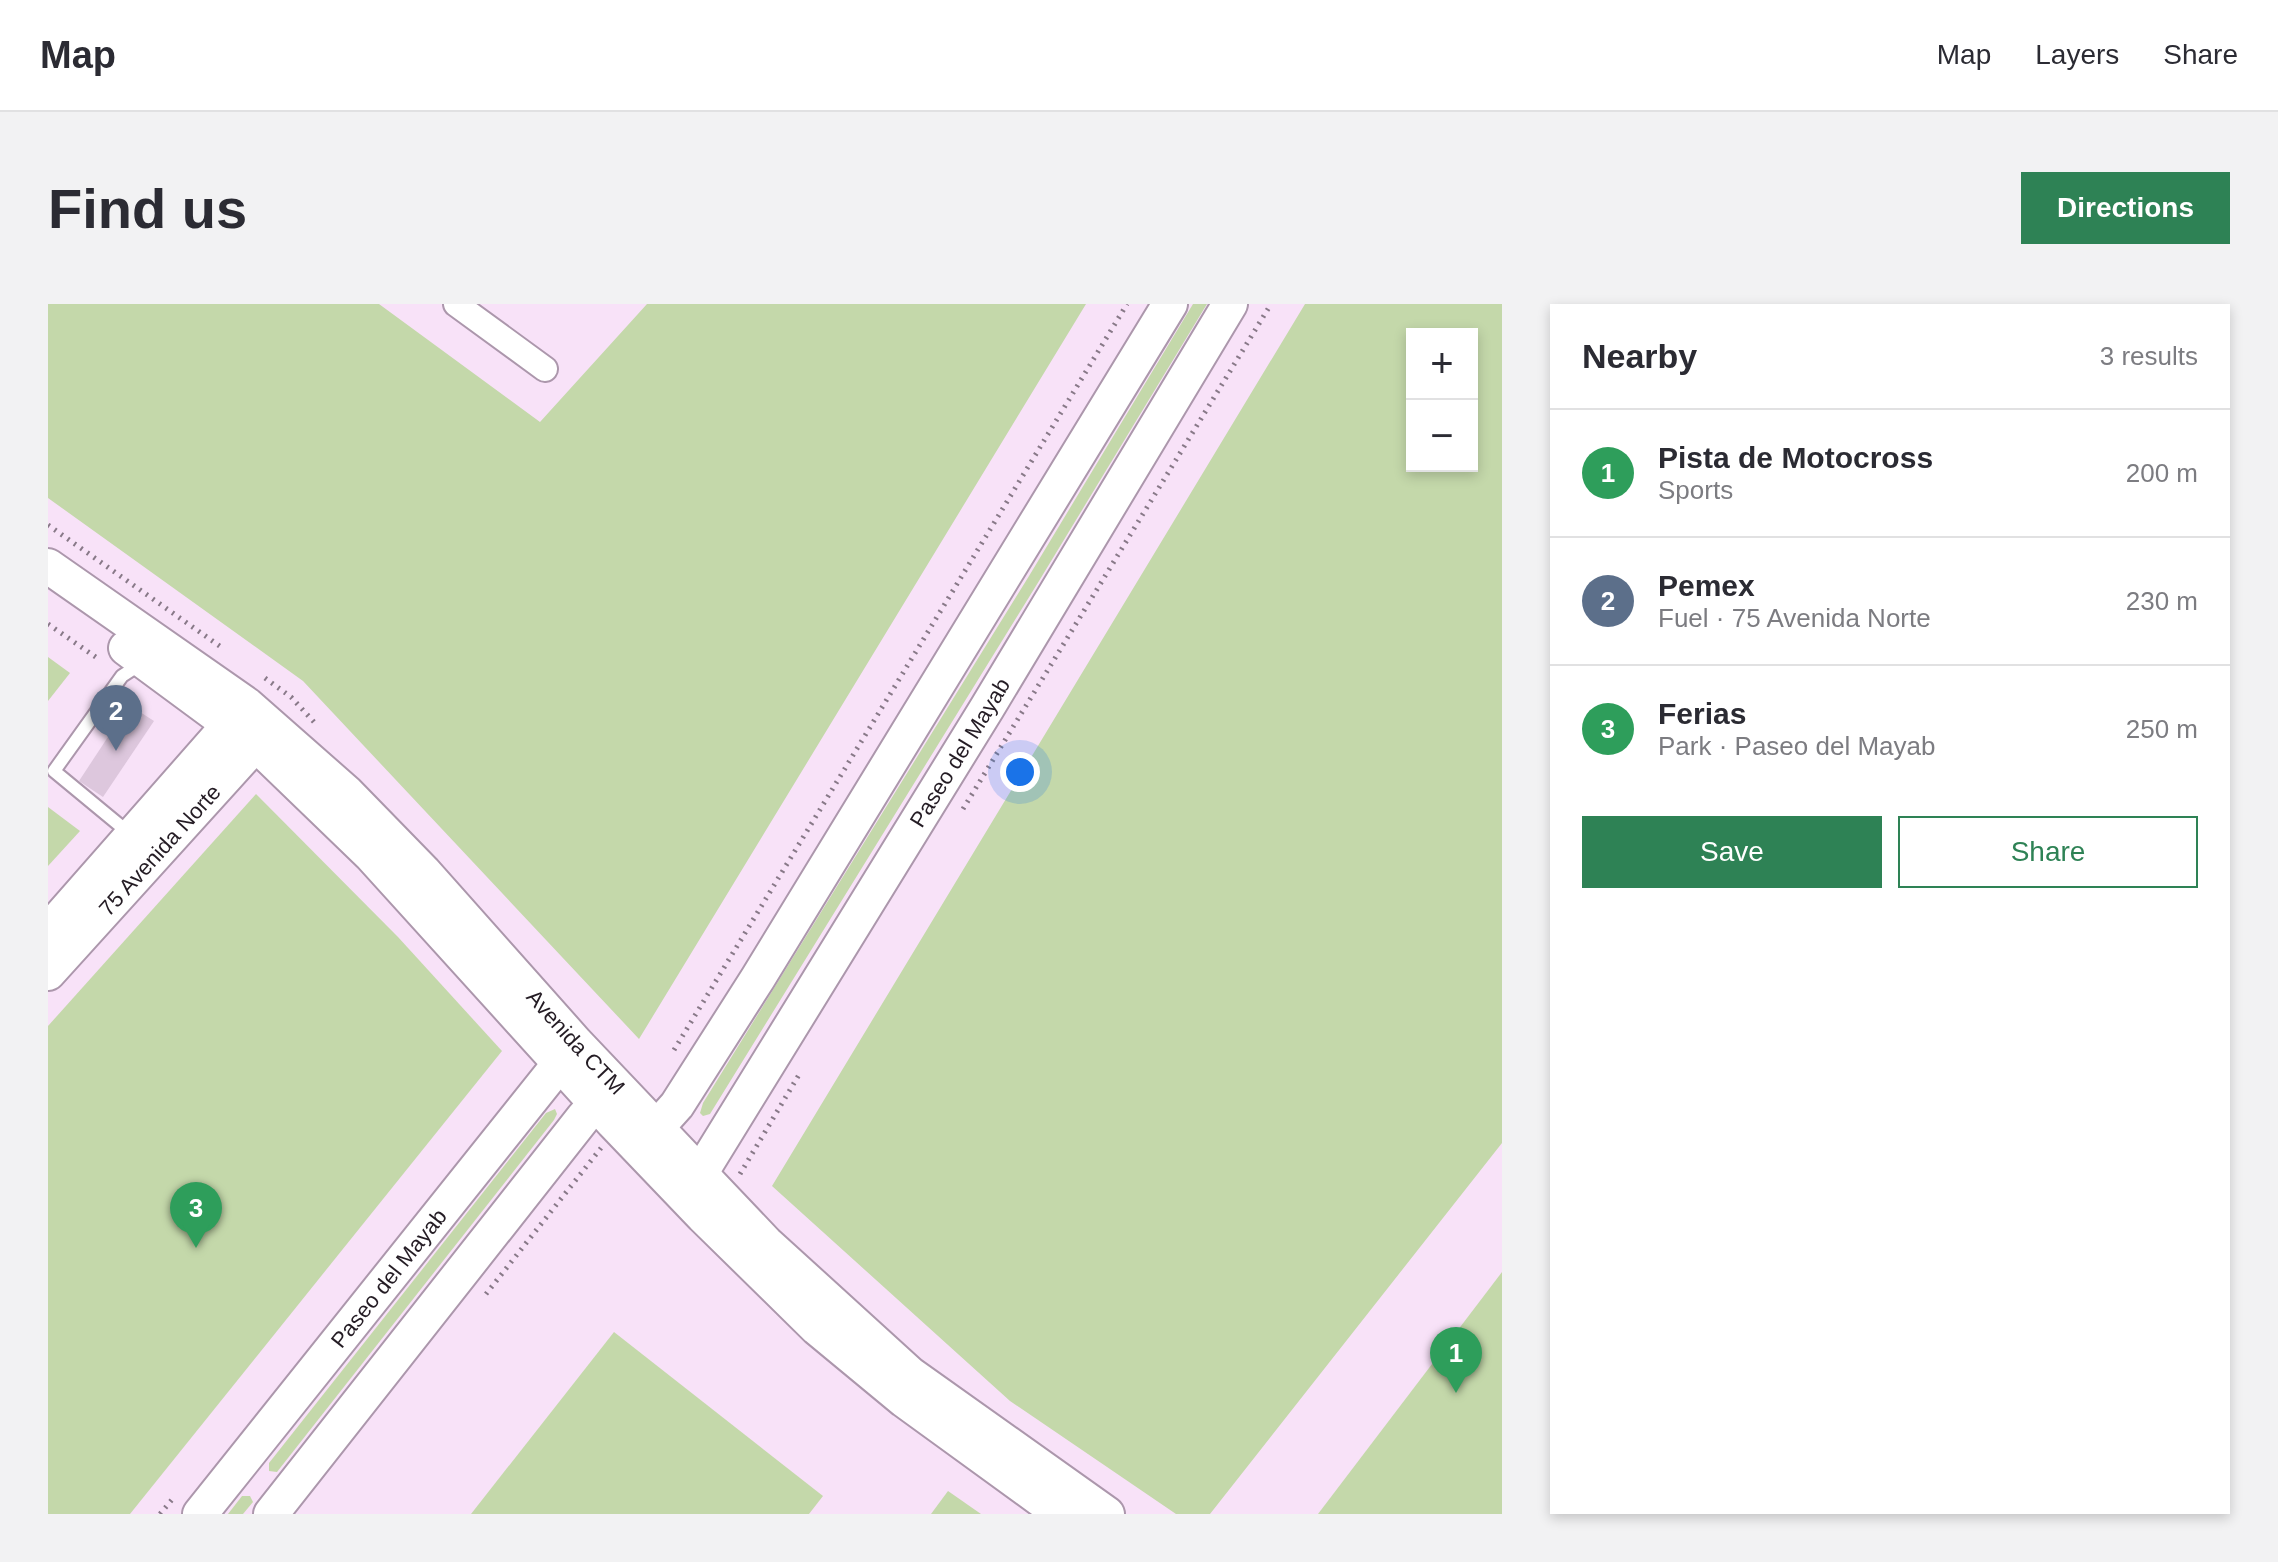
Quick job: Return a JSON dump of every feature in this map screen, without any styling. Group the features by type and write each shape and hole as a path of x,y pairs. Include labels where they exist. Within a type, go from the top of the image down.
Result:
{"main road":[{"path":"648,1138 677,1105 758,978 1170,304"},
{"name":"Paseo del Mayab","path":"693,1186 987,708 1230,304"},
{"name":"Avenida CTM","path":"48,566 148,665"},
{"name":"Avenida CTM","path":"48,592 148,665 251,724 371,855 568,1053 828,1337 904,1400 1061,1514"},
{"path":"148,665 187,712 192,743 181,778"},
{"name":"75 Avenida Norte","path":"48,931 143,846 181,778 251,724"},
{"name":"75 Avenida Norte","path":"48,973 143,846 251,724"},
{"name":"Paseo del Mayab","path":"200,1514 568,1053"},
{"path":"271,1514 605,1093"},
{"name":"Avenida CTM","path":"693,1186 766,1243 910,1374 1107,1514"}],"street":[{"path":"456,304 482,311 545,369"}],"lane":[{"path":"143,846 54,771 148,665"}],"path":[{"path":"669,1058 1127,304"},
{"path":"48,624 148,665"}],"green space":[{"path":"48,304 379,304 540,422 647,304 1086,304 639,1039 303,681 48,498"},
{"path":"1193,304 1207,304 710,1114 703,1116 700,1113 703,1103"},
{"path":"1305,304 1502,304 1502,1143 1210,1514 1176,1514 1010,1401 772,1186"},
{"path":"48,657 70,673 48,701"},
{"path":"256,794 398,937 502,1051 130,1514 48,1514 48,1026"},
{"path":"48,807 80,831 48,866"},
{"path":"555,1109 557,1114 554,1120 277,1472 269,1471 269,1463 546,1113"},
{"path":"1502,1272 1502,1514 1318,1514"},
{"path":"614,1332 823,1496 809,1514 471,1514"},
{"path":"948,1491 981,1514 931,1514"},
{"path":"242,1496 250,1496 253,1502 243,1514 228,1514"}],"building":[{"path":"129,705 154,721 103,797 79,781"}],"place":[{"name":"Pemex","path":"116,751"},
{"name":"Ferias","path":"196,1248"},
{"name":"Pista de Motocross","path":"1456,1393"}]}
